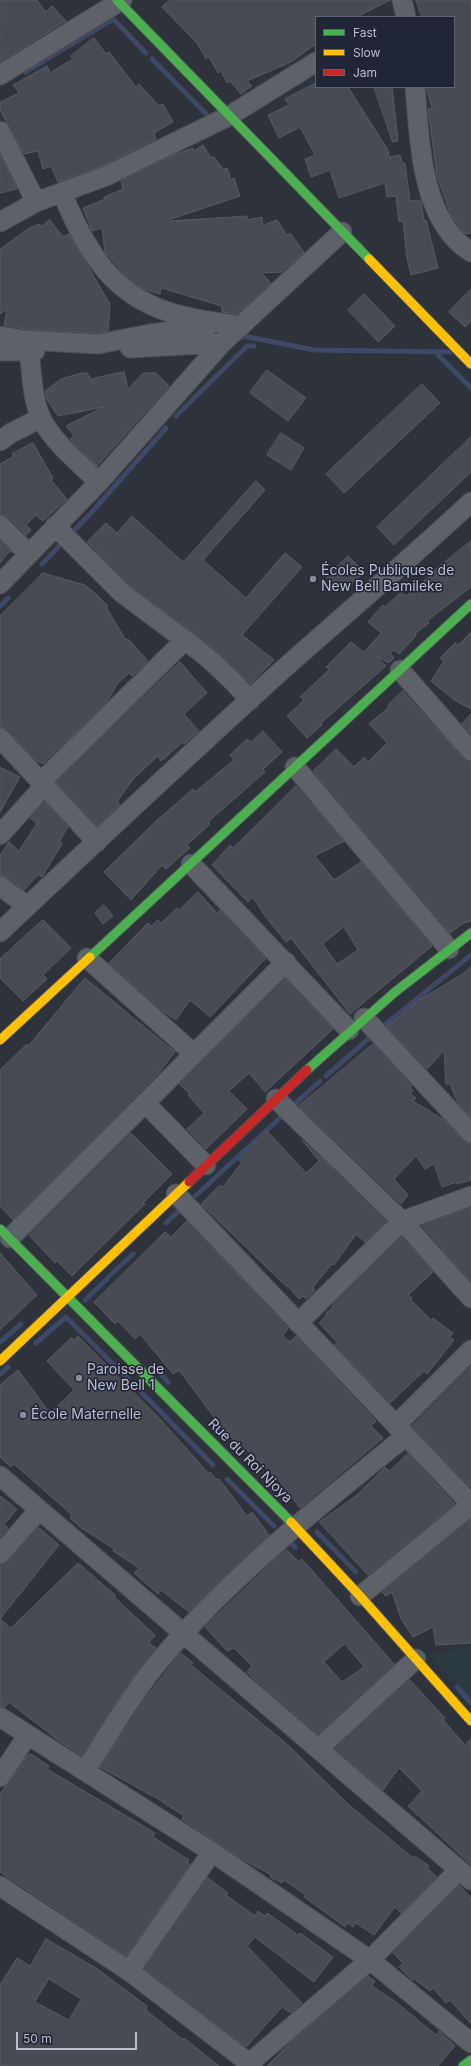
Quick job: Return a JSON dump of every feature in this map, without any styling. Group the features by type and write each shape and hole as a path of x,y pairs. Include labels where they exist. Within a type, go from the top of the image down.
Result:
{"street":[{"path":"0,75 119,1 342,232 467,356"},
{"path":"0,222 36,202 106,176 229,116 315,63"},
{"path":"415,88 419,132 431,194 442,222 448,232 471,252"},
{"path":"0,131 36,202"},
{"path":"62,193 74,220 95,257 108,276 120,287 161,310 184,317 232,324"},
{"path":"0,584 98,482 222,343 232,324 342,232"},
{"path":"0,336 24,340 98,344 232,324"},
{"path":"0,351 103,350 222,343"},
{"path":"29,351 36,403 41,418 60,445 98,482"},
{"path":"0,441 11,433 41,418"},
{"path":"0,932 250,700 407,562 471,502"},
{"path":"0,525 29,554"},
{"path":"55,526 122,593 214,662 250,700"},
{"path":"0,1040 471,604"},
{"path":"0,835 45,785 44,780 50,773 184,640"},
{"path":"400,670 471,751"},
{"path":"0,738 97,842"},
{"path":"295,767 449,949"},
{"path":"191,864 286,962 349,1030"},
{"path":"0,886 27,906"},
{"path":"0,1361 69,1298 206,1165 349,1030 471,933"},
{"path":"87,958 194,1054"},
{"path":"5,1233 145,1103 286,962"},
{"path":"364,1018 471,1133"},
{"path":"276,1099 402,1221 471,1298"},
{"path":"145,1103 206,1165"},
{"path":"176,1194 471,1504 360,1596"},
{"path":"298,1323 402,1221 471,1196"},
{"name":"Rue du Roi Njoya","path":"5,1233 295,1526 360,1596 471,1721"},
{"path":"85,1772 143,1682 183,1633 295,1526 401,1430 471,1350"},
{"path":"0,1476 467,1876 250,2065 129,1971 0,1886"},
{"path":"0,1554 39,1510"},
{"path":"318,1749 416,1659"},
{"path":"0,1717 27,1736 212,1852 370,1960 471,2043"},
{"path":"0,1777 27,1736"},
{"path":"129,1971 212,1852"}],"shaded area":[{"path":"471,1646 471,1701 429,1655"}],"building":[{"path":"0,0 37,0 46,12 52,6 66,21 0,62"},
{"path":"170,0 390,0 359,16 315,16 315,45 291,62 247,81 252,86 241,94 230,81 227,83 221,71 218,73 209,57 206,59 197,43 162,7"},
{"path":"416,0 471,0 471,233 466,234 451,215 437,176 428,109 432,108 426,88 455,88 455,16 422,16"},
{"path":"94,38 106,54 109,52 136,87 139,84 159,106 163,104 173,122 154,133 156,139 102,166 58,182 51,166 43,169 38,151 24,154 0,110 0,102 19,93 13,85 47,66 50,73 73,59 71,56"},
{"path":"315,84 315,88 349,88 388,150 389,157 400,155 402,163 405,163 410,201 421,200 424,221 426,220 438,268 411,275 407,258 403,221 399,222 396,196 387,197 385,183 339,198 330,170 311,177 305,159 315,155 300,127 279,138 268,115 289,105 285,99"},
{"path":"374,88 392,88 398,141 393,142"},
{"path":"203,145 211,158 214,157 223,169 227,168 231,180 234,178 240,196 171,219 171,221 247,216 247,220 262,217 263,225 277,220 287,235 290,233 304,252 282,272 261,273 271,283 237,314 222,312 222,306 161,288 160,294 144,289 128,278 105,252 102,228 92,231 83,208 105,199 104,197 123,189 121,181 176,154 193,148 194,151"},
{"path":"0,155 17,189 0,193"},
{"path":"50,220 63,237 69,234 110,304 108,331 97,333 25,329 4,325 7,309 0,314 0,249 28,229 39,224 41,226"},
{"path":"471,289 471,321 465,327 449,312"},
{"path":"364,294 395,326 378,342 348,310"},
{"path":"267,370 306,398 288,421 250,393"},
{"path":"124,372 128,389 143,373 156,373 169,386 97,466 70,439 74,436 66,426 104,407 58,416 47,400 45,391 61,379 81,373 87,373 92,380 95,378"},
{"path":"422,384 440,403 344,493 326,474"},
{"path":"281,433 304,448 291,470 267,455"},
{"path":"471,437 471,472 394,545 377,527"},
{"path":"33,443 53,478 51,480 67,499 43,521 36,515 26,525 31,530 26,535 8,517 0,514 0,464 14,456 12,454"},
{"path":"256,481 265,490 203,560 246,598 285,553 302,567 242,635 274,660 250,684 210,645 129,585 87,542 106,523 117,533 132,516 183,562"},
{"path":"0,541 13,553 10,551 0,563"},
{"path":"471,541 471,587 427,621 429,623 415,634 416,636 399,654 394,650 390,653 394,658 389,663 376,656 386,666 321,723 322,725 307,738 287,716 304,700 300,697 329,670 326,667 351,642 364,652 381,633 368,622 383,605 385,607 401,592 406,596"},
{"path":"348,556 364,572 342,593 327,577"},
{"path":"43,573 85,585 96,594 108,606 106,607 126,640 128,639 148,661 132,676 129,673 118,683 106,703 43,764 35,760 8,730 0,727 0,616"},
{"path":"471,632 471,709 454,700 431,681 444,661 440,658 455,643 458,645"},
{"path":"180,662 207,693 184,714 199,731 184,744 183,742 161,761 158,756 133,779 117,802 120,804 97,826 56,782"},
{"path":"403,691 463,758 471,762 471,921 464,923 450,933 313,771 336,749 354,767 364,757 368,762 387,743 369,724 389,707 388,705"},
{"path":"471,714 471,734 462,724"},
{"path":"263,731 282,752 263,769 265,772 208,822 210,824 187,845 190,848 166,869 162,865 131,900 104,872 155,822 193,789 195,792 234,760 230,755 247,739 251,742"},
{"path":"0,767 20,777 0,812"},
{"path":"296,786 344,841 315,856 334,880 361,862 432,946 350,1014 291,938 286,942 264,915 253,897 248,902 212,865 230,845 233,848","holes":["344,927 358,950 337,964 323,944"]},
{"path":"45,802 68,827 59,842 62,844 42,877 38,875 24,890 7,877 0,875 0,855 9,842 19,851 37,823 30,818"},
{"path":"198,892 217,913 220,910 266,958 210,1017 190,1000 176,1020 164,1012 109,963 148,923 151,926 158,920 161,923 177,908 179,910"},
{"path":"104,905 113,916 103,924 95,913"},
{"path":"43,920 71,948 43,975 47,979 23,1001 0,978 0,959"},
{"path":"471,967 471,1117 458,1103 450,1084 446,1084 444,1051 427,1069 387,1027 421,999 461,975"},
{"path":"85,978 175,1052 158,1074 13,1220 0,1206 0,1070 27,1044 28,1046"},
{"path":"285,979 333,1029 265,1092 249,1073 229,1091 247,1109 206,1149 187,1129 204,1113 188,1095 190,1094 179,1084"},
{"path":"373,1044 412,1086 410,1087 413,1091 410,1093 416,1098 413,1101 444,1120 463,1140 471,1144 471,1180 457,1184 457,1182 442,1187 434,1164 425,1169 416,1156 394,1179 408,1195 401,1204 299,1106"},
{"path":"267,1131 306,1173 319,1161 302,1140 386,1221 365,1242 356,1234 334,1265 332,1264 313,1287 315,1290 306,1299 303,1296 299,1299 288,1286 287,1287 201,1204 220,1185 223,1187 242,1162 239,1160"},
{"path":"131,1133 172,1174 143,1203 145,1204 72,1276 57,1261 55,1263 29,1235"},
{"path":"471,1208 471,1282 422,1226"},
{"path":"187,1221 288,1328 283,1336 290,1342 296,1336 376,1421 371,1426 383,1438 300,1508 278,1479 246,1449 244,1450 222,1428 179,1370 173,1374 140,1334 135,1339 118,1321 115,1324 94,1302 165,1232 171,1237"},
{"path":"401,1237 433,1272 408,1295 431,1320 433,1318 453,1333 450,1337 454,1340 427,1374 424,1371 390,1403 335,1345 337,1342 319,1323 327,1315 326,1313 333,1307 332,1306"},
{"path":"0,1253 37,1295 0,1330"},
{"path":"78,1336 161,1420 209,1474 210,1472 217,1480 219,1479 247,1516 252,1512 269,1535 189,1612 161,1590 158,1594 134,1573 139,1568 113,1551 114,1549 80,1527 70,1518 72,1515 14,1464 11,1467 0,1457 0,1385 18,1370 50,1413 74,1390 47,1361 71,1338 74,1340"},
{"path":"471,1366 471,1486 470,1487 412,1426"},
{"path":"408,1454 455,1504 368,1575 319,1522 357,1495 385,1467 389,1471"},
{"path":"0,1496 17,1509 4,1525 8,1528 0,1537"},
{"path":"471,1519 471,1643 436,1645 433,1627 413,1637 401,1619 392,1592 386,1596 382,1592"},
{"path":"38,1527 59,1545 0,1619 0,1565 8,1561"},
{"path":"286,1549 299,1562 302,1559 394,1664 318,1734 247,1672 252,1666 234,1648 227,1651 205,1627","holes":["345,1644 364,1667 342,1682 324,1662"]},
{"path":"78,1563 115,1595 114,1597 155,1635 149,1643 156,1648 128,1684 82,1756 59,1741 9,1702 5,1707 0,1706 0,1619 11,1628"},
{"path":"181,1653 193,1663 191,1665 287,1744 348,1804 413,1858 415,1856 429,1866 427,1868 437,1877 401,1913 395,1907 374,1935 356,1923 353,1927 348,1923 345,1927 304,1897 306,1895 284,1880 282,1883 270,1877 271,1875 242,1859 182,1819 184,1816 158,1799 100,1767 146,1697"},
{"path":"410,1680 445,1718 443,1720 465,1745 471,1738 471,1865 408,1806 422,1791 399,1768 383,1790 335,1749"},
{"path":"31,1754 49,1766 47,1769 155,1833 153,1837 189,1860 187,1862 190,1865 126,1956 0,1872 0,1794 27,1756"},
{"path":"208,1878 228,1893 226,1895 255,1916 258,1911 265,1916 267,1913 298,1935 300,1933 333,1957 314,1982 255,1937 247,1946 302,2003 291,2013 282,2007 246,2047 144,1969"},
{"path":"459,1885 471,1898 471,2024 450,2000 446,2003 433,1988 430,1991 414,1979 412,1980 399,1967 403,1963 393,1953"},
{"path":"46,1939 96,1968 147,2006 146,2010 183,2040 184,2038 219,2066 0,2066 0,1985 17,1958 30,1966","holes":["49,1979 81,1999 69,2020 35,2002"]},
{"path":"368,1976 375,1981 372,1986 396,2002 436,2035 439,2031 455,2046 438,2066 267,2066 290,2043"}],"waterway":[{"path":"25,72 113,19 146,53"},
{"path":"152,59 212,120"},
{"path":"238,335 314,350 451,352"},
{"path":"176,416 247,346 254,346"},
{"path":"438,355 471,388"},
{"path":"42,564 91,513 166,428"},
{"path":"0,606 8,598"},
{"path":"380,1029 471,955"},
{"path":"326,1076 374,1034"},
{"path":"191,1200 320,1081"},
{"path":"166,1223 183,1207"},
{"path":"109,1276 133,1254"},
{"path":"85,1300 107,1279"},
{"path":"36,1343 66,1317 128,1379"},
{"path":"0,1342 21,1324"},
{"path":"0,1374 8,1367"},
{"path":"156,1369 168,1382"},
{"path":"142,1393 213,1465"},
{"path":"227,1479 274,1526"},
{"path":"317,1532 356,1572"},
{"path":"287,1539 295,1547"},
{"path":"457,1687 471,1703"}],"traffic: fast":[{"path":"117,0 369,259"},
{"path":"90,957 471,604"},
{"path":"307,1070 395,992 471,933"},
{"path":"0,1229 291,1522"},
{"path":"463,2066 471,2060"}],"traffic: slow":[{"path":"369,259 471,364"},
{"path":"0,1040 90,957"},
{"path":"0,1361 189,1182"},
{"path":"291,1522 360,1596 471,1721"}],"traffic: jam":[{"path":"189,1182 307,1070"}],"place":[{"name":"Écoles Publiques de New Bell Bamileke","path":"313,579"},
{"name":"Paroisse de New Bell 1","path":"79,1378"},
{"name":"École Maternelle","path":"23,1415"}]}
